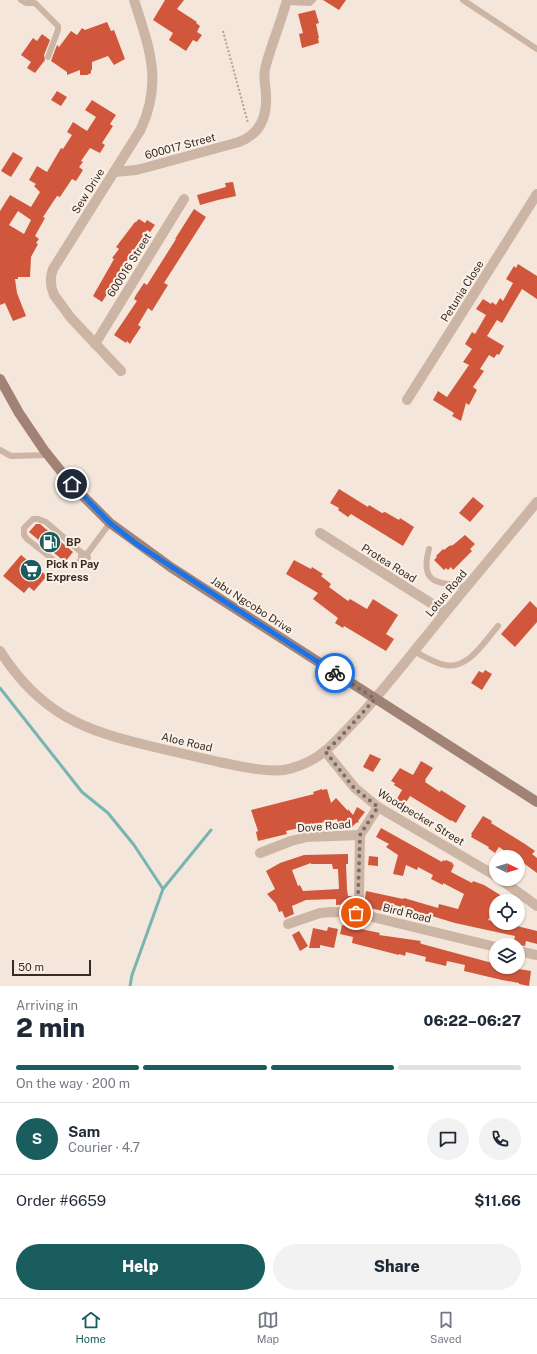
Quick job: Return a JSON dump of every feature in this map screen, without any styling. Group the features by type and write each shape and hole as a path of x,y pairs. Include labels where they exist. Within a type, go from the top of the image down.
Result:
{"main road":[{"name":"Jabu Ngcobo Drive","path":"0,379 19,413 48,455 72,484 110,523 172,568 537,802"}],"street":[{"name":"Sew Drive","path":"121,371 71,318 54,295 51,285 51,274 141,129 151,99 153,74 150,53 134,0"},
{"path":"252,136 260,126 265,113 266,96 263,74 287,1"},
{"name":"600017 Street","path":"114,172 136,170 148,167 239,142 252,136"},
{"name":"Petunia Close","path":"407,400 537,194"},
{"name":"600016 Street","path":"95,344 184,200"},
{"name":"Lotus Road","path":"375,699 537,502"},
{"name":"Protea Road","path":"320,533 445,612"},
{"name":"Aloe Road","path":"0,651 17,676 45,703 75,723 108,736 261,770 284,770 306,763 325,751 337,741 375,699"},
{"name":"Woodpecker Street","path":"325,751 354,788 378,807 489,872"},
{"name":"Dove Road","path":"260,853 291,841 307,837 360,835 378,807"},
{"path":"356,913 358,898 360,835"},
{"path":"510,886 537,906"},
{"name":"Bird Road","path":"288,924 320,913 356,913 489,945"},
{"path":"525,952 537,955"}],"lane":[{"path":"21,0 26,3 35,3 58,26 58,30 48,57"},
{"path":"287,1 310,3 313,0"},
{"path":"463,0 537,49"},
{"path":"0,450 11,456 48,455"},
{"path":"84,556 42,520 33,519 24,528 24,535 27,539 60,565 64,567 71,567 75,566 84,556 110,523"},
{"path":"429,549 426,566 429,576 441,583 467,586"},
{"path":"414,652 441,664 451,666 456,665 471,657 498,626"}],"path":[{"path":"223,31 252,136"}],"building":[{"path":"165,0 184,0 177,9 197,22 196,23 200,26 197,32 202,35 197,42 193,40 186,51 169,40 173,33 153,20"},
{"path":"323,0 346,0 339,10"},
{"path":"315,10 319,23 316,24 319,43 302,48 299,34 303,33 298,14"},
{"path":"107,22 111,31 114,30 125,59 114,65 108,56 92,62 91,73 87,75 80,75 80,70 67,75 67,72 51,61 57,45 59,47 71,31 77,35 82,28 85,30"},
{"path":"42,34 50,40 44,55 45,60 35,73 27,68 31,62 21,55 33,38 37,41"},
{"path":"57,91 67,97 61,106 51,100"},
{"path":"92,100 116,115 110,124 113,126 102,143 105,145 100,153 90,148 81,161 83,162 79,167 83,170 76,181 72,179 60,197 57,196 43,217 45,218 35,236 39,239 31,257 30,277 18,277 18,279 15,279 17,293 26,316 13,321 5,303 0,305 0,211 10,195 31,207 40,192 34,186 36,184 29,180 37,166 47,172 61,148 63,149 72,135 67,132 73,122 87,131 96,117 85,110","holes":["18,211 31,220 24,234 9,225"]},
{"path":"13,152 23,158 11,177 1,171"},
{"path":"233,182 236,196 200,205 197,195 226,187 225,183"},
{"path":"194,209 206,217 164,283 168,285 152,311 148,308 138,325 141,327 130,344 127,341 126,343 114,335 137,301 134,299 136,295 144,283 147,285"},
{"path":"139,219 145,223 147,220 155,225 150,232 147,230 108,290 109,291 102,302 93,296 114,259 112,258 119,249 116,247"},
{"path":"518,264 537,276 537,299 522,289 502,323 497,320 487,336 504,346 499,355 497,354 494,358 489,355 480,369 484,371 473,387 477,390 469,405 466,403 461,421 452,416 454,413 433,400 438,391 447,397 469,365 463,362 472,349 465,344 472,332 475,334 486,315 476,309 483,299 496,305 500,298 503,301 513,283 506,279 514,266 516,268"},
{"path":"339,489 368,507 369,505 382,513 385,512 399,520 400,518 414,527 403,546 351,514 348,517 338,510 339,508 330,503"},
{"path":"473,497 484,506 470,522 459,513"},
{"path":"36,524 40,524 73,552 65,562 29,532"},
{"path":"465,535 475,544 470,549 472,551 453,570 451,567 448,570 446,568 444,570 434,560 437,557 436,556 443,549 444,550 453,545"},
{"path":"21,555 47,576 34,591 29,587 24,593 3,576"},
{"path":"294,560 311,569 312,567 323,574 321,576 331,584 329,587 348,601 350,599 367,609 373,599 398,615 386,634 394,639 386,651 344,626 343,628 335,623 338,618 313,599 318,593 286,574"},
{"path":"530,601 537,608 537,622 515,647 501,634"},
{"path":"485,670 492,674 482,690 471,683 479,671 483,673"},
{"path":"370,754 381,759 373,772 363,767"},
{"path":"421,761 433,768 425,782 466,806 456,823 410,796 402,809 394,804 402,790 391,781 400,768 413,775"},
{"path":"327,789 331,803 336,798 353,815 357,807 365,812 358,821 359,822 350,829 344,829 346,825 339,826 337,819 312,825 313,830 304,831 303,827 286,831 287,834 258,841 256,832 258,831 251,810 314,794 313,792"},
{"path":"483,816 492,821 491,823 535,851 532,854 537,858 537,873 525,864 525,850 503,850 499,847 497,850 491,850 488,848 489,847 471,837 471,834"},
{"path":"381,828 442,862 443,860 446,860 453,863 452,864 454,865 451,872 472,883 473,881 484,885 499,894 489,894 489,930 525,930 525,928 537,931 537,944 526,941 525,946 525,938 514,938 515,936 455,923 395,905 393,913 369,908 370,905 364,904 366,891 404,898 438,908 439,904 458,909 464,894 443,883 443,885 431,879 433,875 418,867 417,870 406,865 403,876 393,874 398,855 386,847 389,844 376,837"},
{"path":"348,854 348,864 346,864 347,889 348,896 353,896 351,904 336,905 336,899 306,900 292,906 294,914 285,918 282,911 279,912 276,904 267,894 275,889 266,871 280,863 304,855","holes":["311,864 332,864 333,869 338,869 339,889 303,891 300,885 298,886 292,870"]},
{"path":"369,856 378,857 378,866 368,865"},
{"path":"342,925 380,933 379,935 421,941 420,943 422,944 489,962 489,974 525,974 525,970 531,971 529,986 464,971 465,965 447,961 446,966 425,961 426,957 406,952 405,956 399,955 352,943 353,937 340,934"},
{"path":"328,927 338,929 334,948 320,945 320,948 309,948 313,928 327,931"},
{"path":"299,931 308,946 300,951 292,935"}],"waterway":[{"path":"0,688 82,792 108,813 134,845 163,889"},
{"path":"130,986 132,975 163,889 211,830"}],"way so far":[{"path":"335,673 375,699 337,741 325,751 354,788 378,807 360,835 360,872 356,913"}],"place":[{"name":"BP","path":"50,542"},
{"name":"Pick n Pay Express","path":"31,570"}],"route":[{"path":"72,484 110,523 138,545 335,673"}]}
